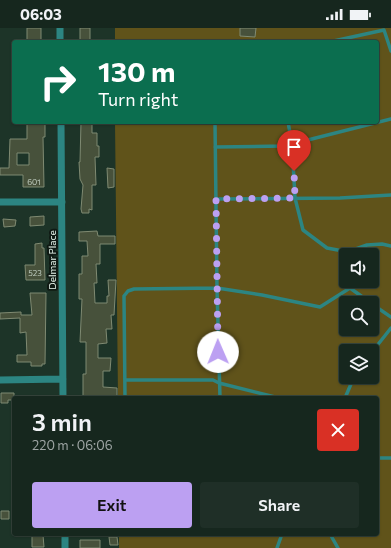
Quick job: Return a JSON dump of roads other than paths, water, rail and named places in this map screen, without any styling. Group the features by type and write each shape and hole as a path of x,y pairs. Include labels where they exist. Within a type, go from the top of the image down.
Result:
{"street":[{"path":"60,28 60,40"},
{"name":"Delmar Place","path":"61,124 63,396"},
{"path":"0,202 62,202"},
{"path":"0,380 63,379"},
{"path":"65,536 65,548"}],"lane":[{"path":"338,40 384,30 391,51"},
{"path":"379,122 391,119"},
{"path":"215,124 220,396"},
{"path":"288,124 292,144 295,198 303,230 327,248 339,251"},
{"path":"215,147 284,146 371,124"},
{"path":"216,199 340,198 391,195"},
{"path":"359,248 367,244 382,244 391,246"},
{"path":"125,396 124,296 128,291 134,289 217,288 262,295 320,307 350,288 362,296"},
{"path":"379,308 391,316"},
{"path":"378,344 391,328"},
{"path":"125,380 213,380 219,383 271,396"},
{"path":"345,396 351,384"},
{"path":"379,458 391,458"},
{"path":"276,548 281,536"},
{"path":"331,536 338,548"},
{"path":"279,542 282,548"}]}
